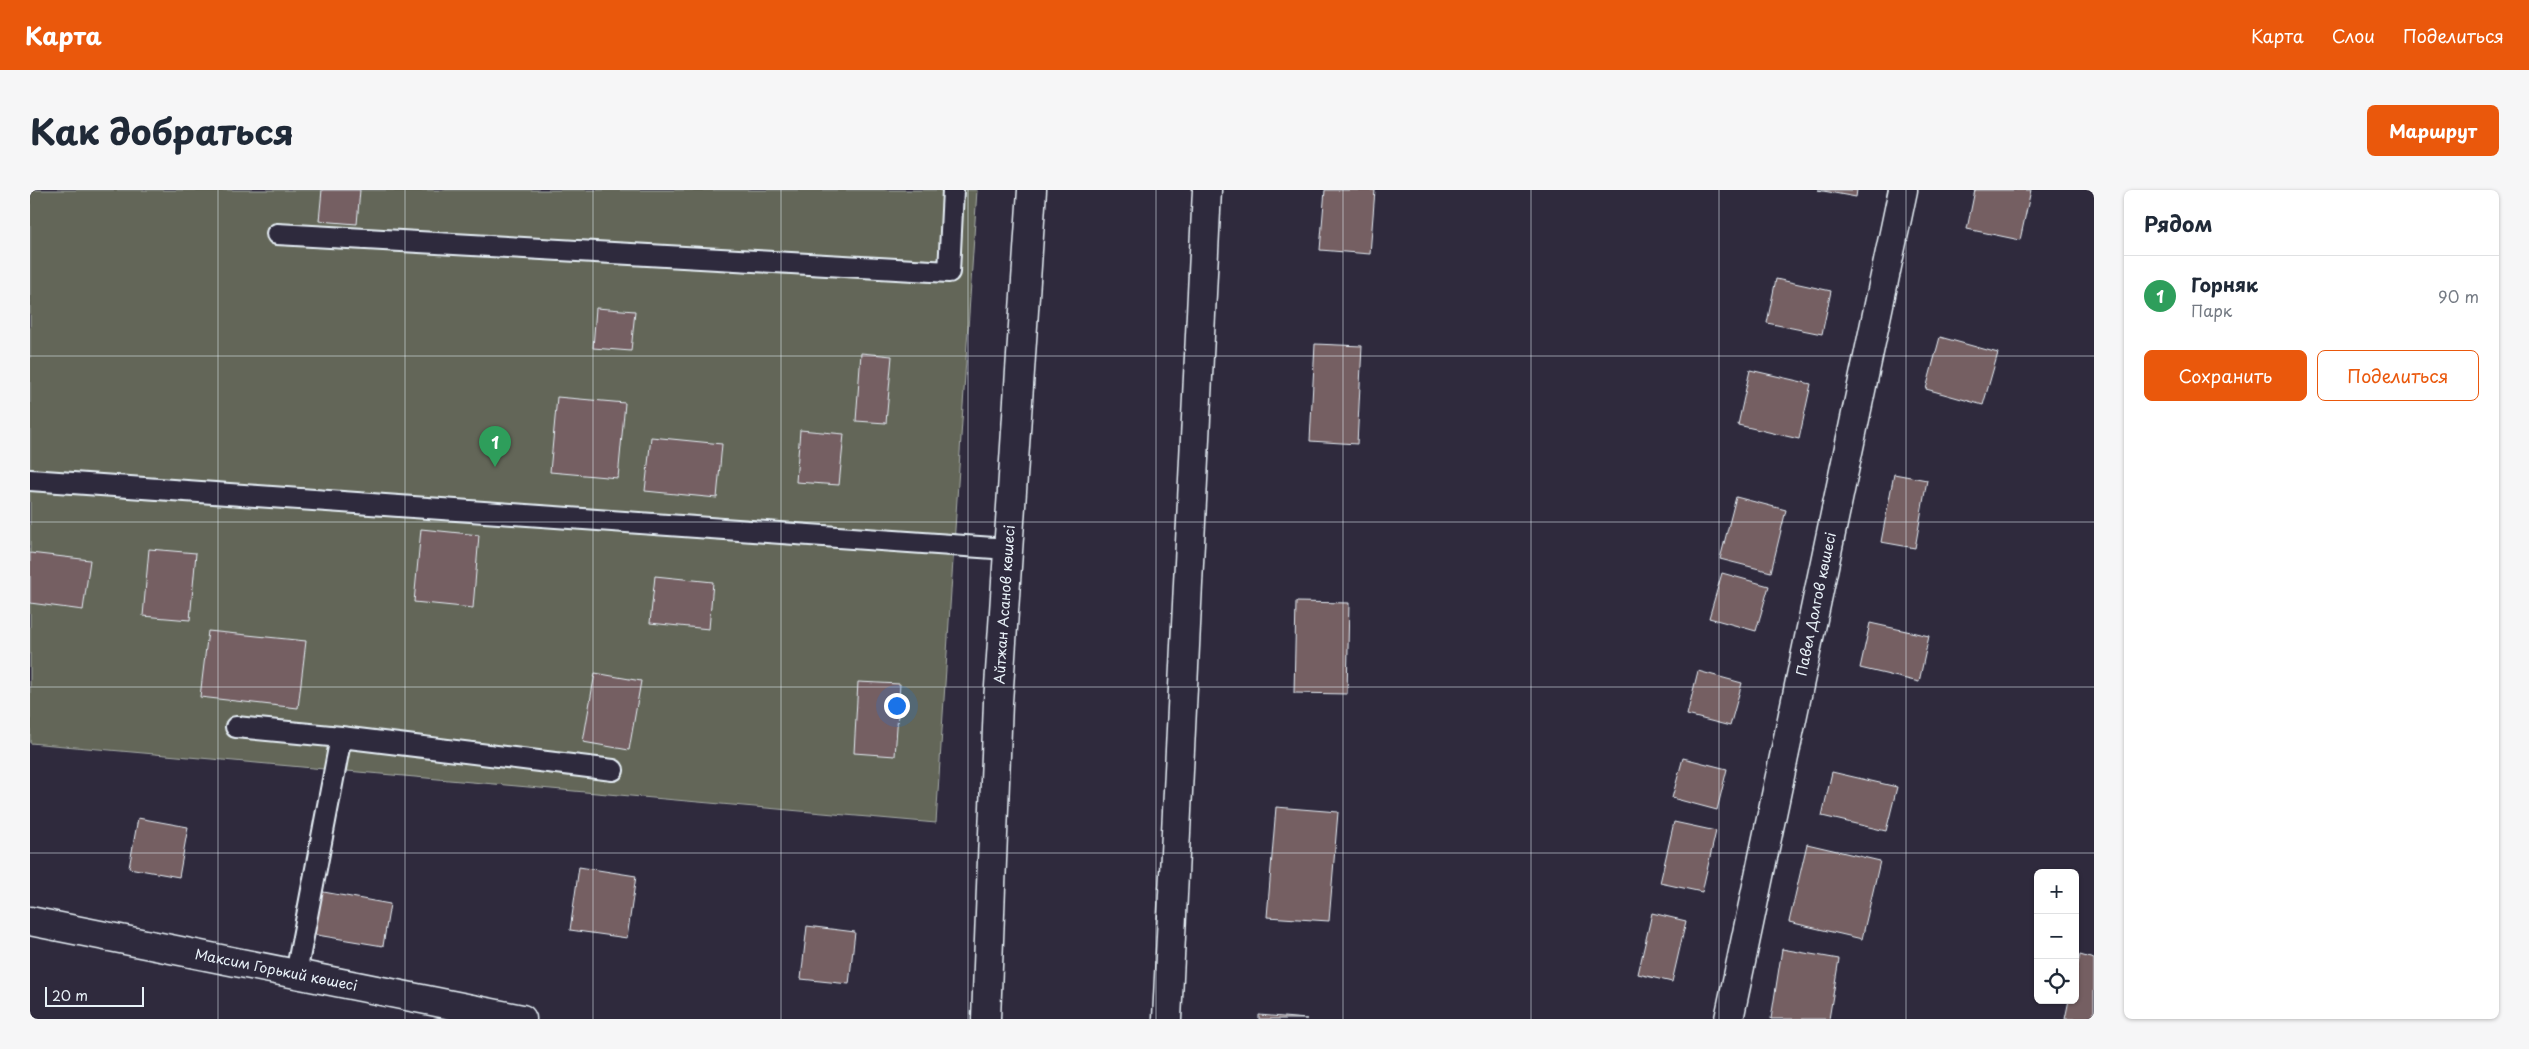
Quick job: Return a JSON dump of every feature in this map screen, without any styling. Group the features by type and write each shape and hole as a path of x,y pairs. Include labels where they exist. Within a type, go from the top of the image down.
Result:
{"street":[{"name":"Айтжан Асанов көшесі","path":"986,1019 998,702 1032,190"},
{"path":"1167,1019 1207,190"},
{"name":"Павел Долгов көшесі","path":"1729,1019 1903,190"},
{"name":"Максим Горький көшесі","path":"30,921 522,1019"}],"lane":[{"path":"277,234 948,272 953,190"},
{"path":"30,480 1008,549"},
{"path":"236,727 341,736 613,770"},
{"path":"296,974 341,736"}],"green space":[{"path":"30,190 977,190 936,823 30,743"}],"building":[{"path":"322,190 360,190 357,224 319,221"},
{"path":"1325,190 1375,190 1370,254 1320,250"},
{"path":"1818,190 1857,190 1856,197"},
{"path":"1975,190 2031,190 2020,240 1967,229"},
{"path":"1776,279 1831,291 1822,334 1767,323"},
{"path":"596,308 635,311 631,351 593,348"},
{"path":"1940,337 1998,353 1983,405 1926,389"},
{"path":"1315,344 1362,346 1357,444 1310,441"},
{"path":"861,353 892,356 886,423 856,421"},
{"path":"1750,370 1811,384 1799,439 1738,425"},
{"path":"557,397 625,403 618,478 550,472"},
{"path":"800,430 844,434 839,485 796,482"},
{"path":"651,437 722,444 717,498 645,491"},
{"path":"1894,474 1927,480 1915,548 1881,542"},
{"path":"1736,497 1786,510 1771,572 1720,559"},
{"path":"421,529 479,535 473,608 414,602"},
{"path":"149,549 196,553 190,620 143,616"},
{"path":"30,553 90,560 83,610 30,603"},
{"path":"1722,573 1769,586 1756,631 1709,618"},
{"path":"655,576 713,582 709,629 650,623"},
{"path":"1296,602 1349,603 1347,694 1294,693"},
{"path":"1870,623 1929,636 1919,682 1860,668"},
{"path":"208,631 306,641 298,708 200,697"},
{"path":"1698,671 1742,683 1730,726 1687,715"},
{"path":"595,673 641,681 629,750 583,742"},
{"path":"858,682 900,684 895,756 854,753"},
{"path":"1683,758 1727,769 1717,810 1672,798"},
{"path":"1832,772 1897,787 1886,831 1822,816"},
{"path":"1276,807 1338,812 1329,921 1267,917"},
{"path":"138,818 188,827 179,877 129,868"},
{"path":"1674,822 1716,831 1702,892 1660,883"},
{"path":"1807,844 1880,861 1862,939 1789,922"},
{"path":"579,867 636,876 627,938 570,930"},
{"path":"318,891 390,904 383,946 311,934"},
{"path":"1652,913 1686,921 1672,982 1638,974"},
{"path":"807,926 855,932 849,984 801,979"},
{"path":"1782,949 1839,959 1829,1019 1771,1019"},
{"path":"2080,955 2094,959 2094,1019 2065,1019 2068,1004 2079,1004"},
{"path":"1259,1015 1307,1019 1259,1019"}],"place":[{"name":"Горняк","path":"495,467"}]}
